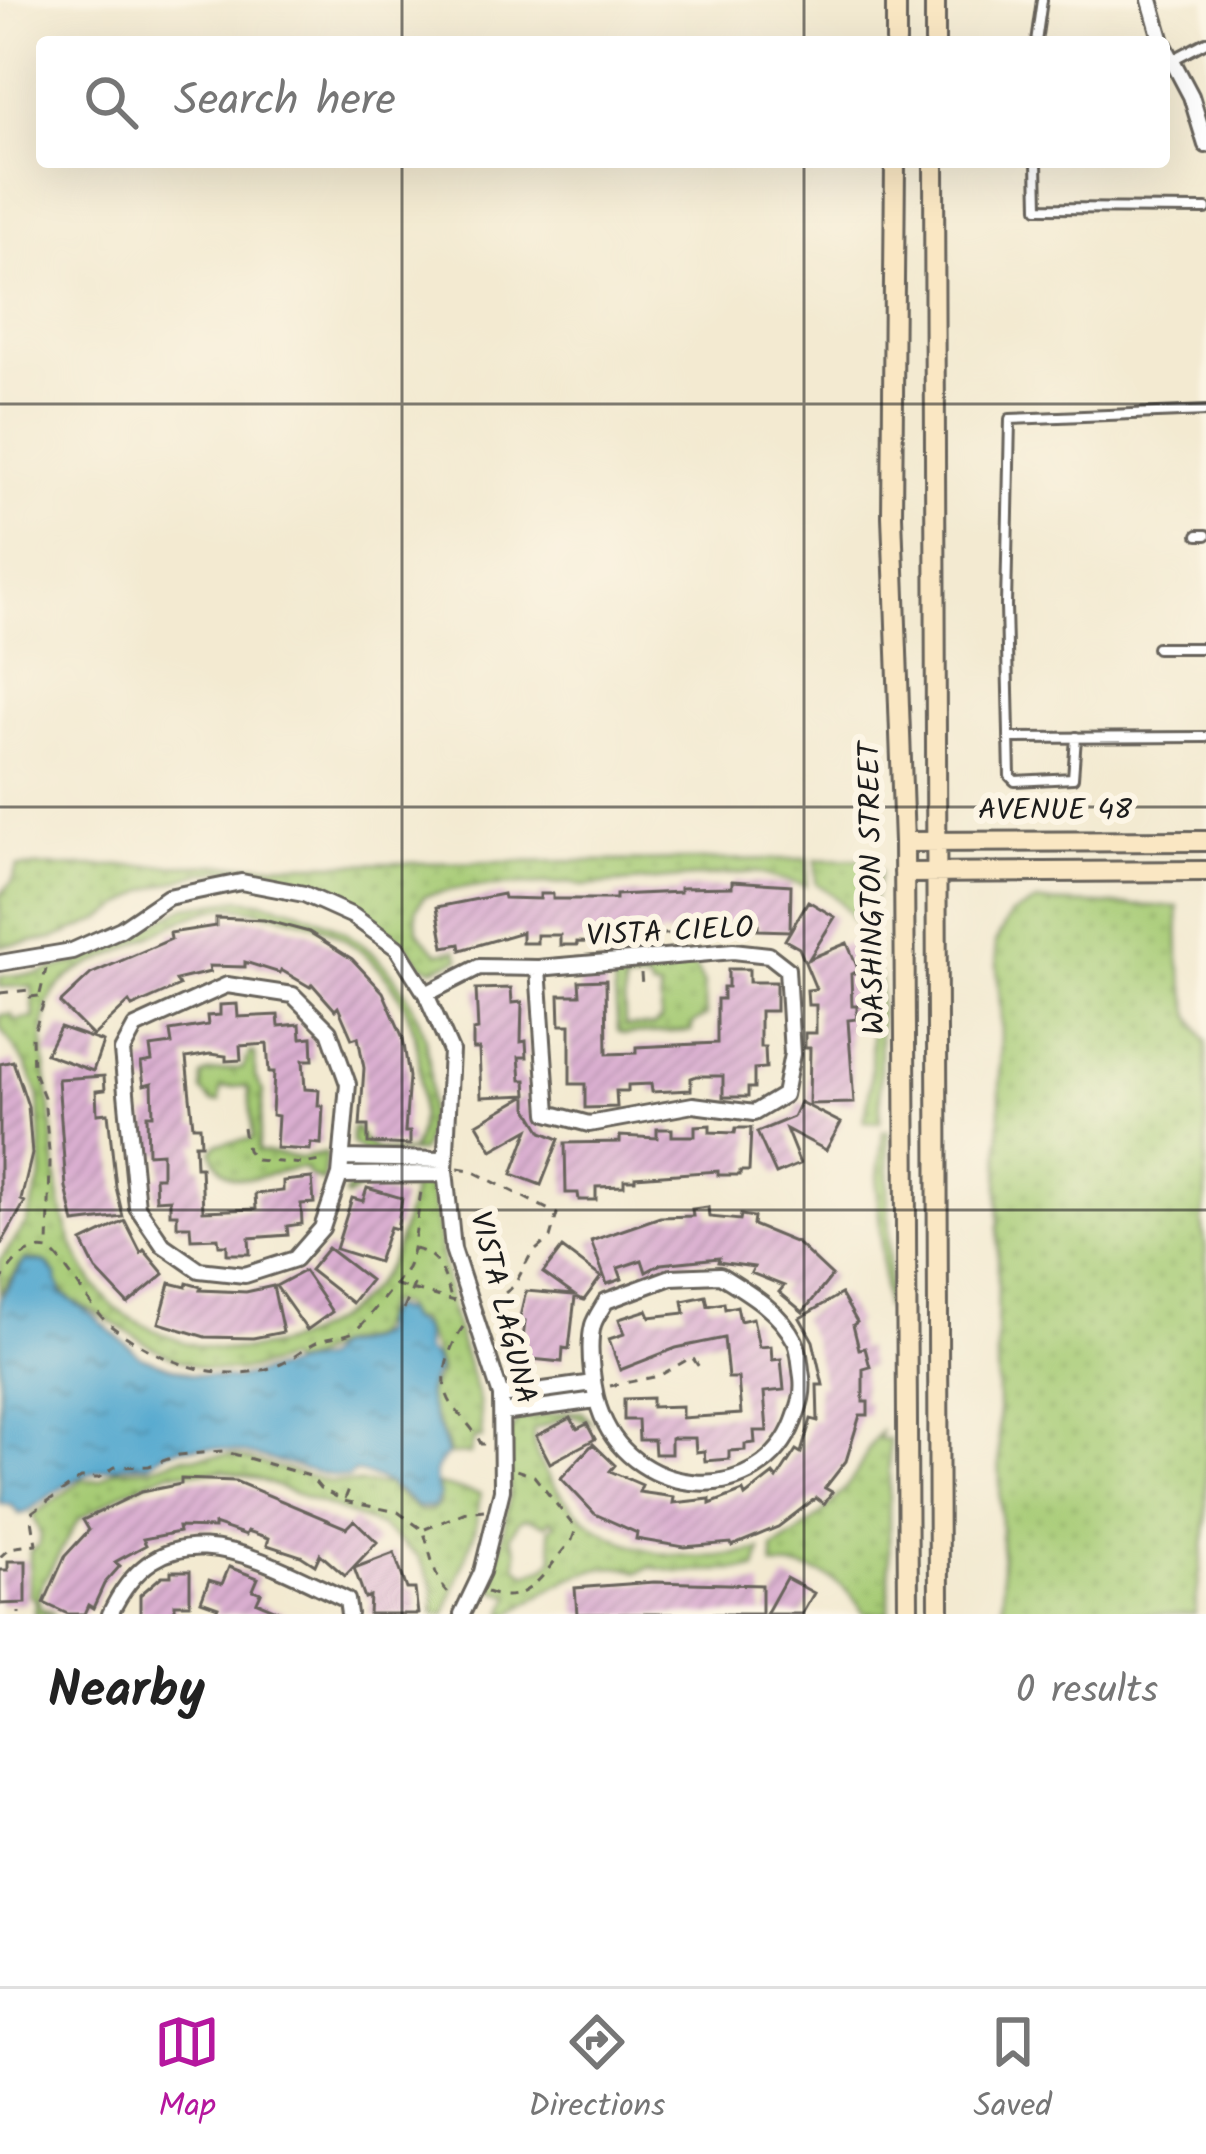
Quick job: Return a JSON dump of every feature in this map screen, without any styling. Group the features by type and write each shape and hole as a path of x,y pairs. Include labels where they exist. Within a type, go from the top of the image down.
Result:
{"main road":[{"path":"896,0 896,36"},
{"path":"935,0 935,36"},
{"name":"WASHINGTON STREET","path":"895,168 892,516 904,842 908,1614"},
{"path":"934,168 939,1614"},
{"name":"AVENUE 48","path":"904,842 1206,841"},
{"name":"AVENUE 48","path":"904,873 1206,871"}],"street":[{"path":"1150,0 1162,36"},
{"path":"1170,57 1191,96 1206,145"},
{"name":"VISTA LAGUNA","path":"0,963 72,950 121,929 168,898 241,882 304,894 353,916 397,948 426,994 451,1051 445,1168 453,1249 502,1404 496,1514 465,1609"},
{"name":"VISTA CIELO","path":"426,994 479,967 538,968 733,952 769,955 787,969 792,1054 784,1096 754,1113 693,1106 590,1124 548,1113 538,968"},
{"path":"227,985 293,995 329,1031 348,1084 342,1158 322,1228 295,1259 245,1275 199,1270 163,1245 137,1207 122,1051 135,1027 227,985"},
{"path":"342,1158 445,1168"},
{"path":"340,1175 425,1174 445,1168"},
{"path":"721,1275 764,1302 797,1343 804,1393 785,1444 743,1476 703,1485 666,1478 634,1459 608,1432 594,1390 593,1326 606,1301 670,1277 721,1275"},
{"path":"502,1404 594,1390"},
{"path":"110,1614 120,1593 139,1573 165,1555 199,1544 242,1551 305,1580 347,1600 349,1614"}],"lane":[{"path":"1037,36 1042,0"},
{"path":"1170,48 1206,42"},
{"path":"1037,168 1038,208 1206,208"},
{"path":"1076,737 1076,775 1069,781 1012,779 1010,419 1206,411"},
{"path":"1157,648 1206,648"},
{"path":"1010,738 1206,737"}],"path":[{"path":"39,996 47,972 42,956"},
{"path":"0,994 29,990 30,997 39,996"},
{"path":"39,996 44,1002 32,1037 33,1070 44,1097 50,1162 48,1250"},
{"path":"244,1128 248,1150 256,1160 303,1164 342,1158"},
{"path":"396,1285 451,1301 470,1301 511,1288 531,1254 550,1238 557,1214 470,1170 445,1168"},
{"path":"0,1284 16,1259 34,1250 48,1250 60,1256 75,1285 115,1329 160,1355 225,1373 283,1363 319,1341 358,1330 396,1285 410,1263 425,1174"},
{"path":"411,1249 425,1251 439,1264 451,1301"},
{"path":"504,1272 511,1288"},
{"path":"404,1309 417,1276"},
{"path":"476,1322 460,1328 449,1354 445,1383 451,1402 472,1425 481,1444 502,1444"},
{"path":"594,1390 658,1376 692,1357 698,1367"},
{"path":"0,1557 10,1549 36,1544 31,1513 81,1478 98,1478 115,1467 148,1466 179,1455 224,1451 310,1476 320,1488 344,1501 398,1511 423,1530 446,1594 465,1609"},
{"path":"475,1588 499,1597 524,1597 576,1529 534,1476 502,1470"},
{"path":"344,1501 351,1484"},
{"path":"423,1530 466,1512 496,1514"},
{"path":"544,1558 550,1564"}],"green space":[{"path":"808,859 806,886 755,872 582,886 465,887 424,896 416,910 417,931 438,953 456,950 460,959 433,969 422,965 407,945 347,895 282,873 236,869 202,873 147,890 102,919 52,939 0,946 0,895 17,867"},
{"path":"866,859 874,873 880,872 872,908 871,950 880,982 880,1122 864,1121 871,1051 864,946 848,911 816,883 816,860"},
{"path":"239,899 313,916 346,933 399,982 427,1050 429,1115 421,1152 367,1154 352,1143 352,1128 357,1128 371,1147 410,1152 420,1125 416,1040 407,1011 374,963 326,929 297,919 237,907 207,911 84,968 63,982 49,1003 45,1068 59,1192 80,1261 110,1303 156,1331 217,1349 279,1344 335,1319 388,1266 413,1190 364,1185 347,1197 353,1181 419,1183 430,1188 452,1314 479,1400 482,1438 474,1438 470,1454 449,1455 428,1400 439,1373 437,1363 419,1320 409,1319 402,1305 387,1302 367,1338 334,1346 304,1361 289,1363 286,1359 232,1371 188,1364 167,1355 77,1303 62,1291 46,1263 25,1260 0,1293 0,1260 26,1224 42,1177 39,1096 26,1065 0,1027 0,1015 12,1014 13,1020 34,1018 32,986 0,987 0,976 36,974 85,960 186,907"},
{"path":"1037,902 1178,907 1179,960 1191,1016 1206,1042 1202,1221 1206,1521 1195,1614 1003,1614 997,1355 1001,1012 995,943 1011,914"},
{"path":"694,965 704,985 706,1016 693,1023 691,1031 624,1034 618,1031 613,973","holes":["648,981 652,989 660,990 661,1020 653,1026 625,1026 624,983"]},
{"path":"250,1052 255,1054 255,1077 263,1092 258,1151 301,1158 326,1153 323,1182 305,1168 239,1179 219,1166 212,1151 217,1144 253,1139 249,1089 221,1088 220,1101 212,1102 202,1091 202,1076 243,1068"},
{"path":"883,1131 888,1131 889,1307 885,1307 877,1185"},
{"path":"582,1412 591,1422 570,1415 533,1430 533,1439 539,1462 552,1482 599,1529 623,1542 676,1555 761,1550 756,1569 679,1572 650,1567 638,1572 605,1568 571,1578 511,1614 503,1614 512,1596 488,1588 510,1494 510,1434 518,1420","holes":["526,1518 546,1525 550,1519 556,1524 549,1529 554,1558 546,1567 526,1574 516,1566 517,1551 510,1536"]},
{"path":"880,1432 879,1439 889,1440 889,1613 864,1614 847,1591 826,1576 773,1566 773,1549 808,1526 838,1497"},
{"path":"231,1455 330,1482 387,1485 419,1511 440,1504 438,1485 480,1494 475,1531 445,1614 434,1614 433,1585 418,1556 380,1526 258,1479 224,1471 170,1472 123,1492 78,1520 39,1590 39,1607 55,1614 34,1614 35,1600 29,1595 30,1551 39,1545 41,1536 33,1515 83,1480 100,1480 115,1470 149,1468 183,1457"}],"water":[{"path":"25,1261 46,1263 61,1293 141,1357 191,1374 233,1379 322,1359 333,1347 368,1340 380,1332 380,1321 389,1308 404,1311 421,1328 425,1351 434,1358 437,1371 427,1391 428,1401 447,1455 435,1474 440,1495 434,1507 417,1507 388,1484 364,1474 354,1472 348,1478 244,1453 189,1447 167,1452 149,1464 84,1476 27,1512 19,1514 11,1505 0,1504 0,1299"}],"building":[{"path":"732,881 791,885 790,931 758,930 758,922 734,922 734,931 695,929 695,934 658,934 658,939 640,940 640,935 616,934 615,943 577,945 560,945 560,935 537,935 537,943 522,943 522,932 461,950 460,944 444,947 437,907 503,894 504,898 540,899 540,894 553,894 553,899 616,899 616,895 680,892 680,888 732,887"},
{"path":"808,901 835,917 809,959 847,943 859,971 851,974 857,1019 848,1020 854,1103 809,1104 810,1048 805,1048 805,1033 816,1033 816,1005 808,1005 807,990 816,989 799,948 785,940"},
{"path":"216,918 264,920 309,932 352,959 383,992 403,1038 409,1077 405,1132 410,1132 410,1145 368,1143 368,1126 360,1126 364,1068 358,1037 352,1039 338,1007 335,1010 312,984 281,970 245,962 245,967 209,966 210,972 176,980 179,986 166,992 132,1007 129,1002 93,1036 60,1003 91,974 171,939 170,933 216,926"},
{"path":"728,969 749,969 749,982 776,982 776,1011 760,1011 760,1047 765,1047 766,1068 754,1069 754,1088 748,1088 748,1097 723,1097 723,1076 697,1076 691,1078 691,1090 652,1092 651,1084 628,1085 628,1091 616,1091 617,1107 585,1108 585,1084 570,1084 570,1025 560,1025 559,995 580,995 579,981 606,980 607,1054 636,1053 636,1047 717,1043 717,999 723,999 723,987 728,987"},
{"path":"511,988 512,1003 522,1002 521,1042 526,1041 527,1057 519,1057 527,1095 481,1097 479,1049 473,1049 473,1031 478,1030 476,989"},
{"path":"237,1004 238,1017 278,1015 279,1026 300,1024 301,1038 312,1037 313,1060 303,1060 305,1089 319,1090 318,1106 323,1106 321,1144 311,1143 310,1150 276,1148 278,1116 272,1115 274,1072 269,1072 267,1044 240,1046 241,1060 226,1061 226,1056 210,1054 186,1058 193,1126 200,1126 201,1144 195,1144 203,1211 256,1209 255,1194 283,1191 283,1181 312,1178 314,1203 301,1204 302,1224 287,1226 288,1235 249,1238 250,1254 227,1254 227,1245 219,1245 218,1238 191,1239 190,1226 177,1226 177,1214 170,1214 170,1199 156,1200 155,1177 162,1177 162,1153 148,1154 152,1083 144,1085 141,1063 152,1061 150,1047 172,1044 170,1031 208,1025 207,1016 220,1015 220,1005"},
{"path":"60,1027 103,1042 93,1071 46,1054"},
{"path":"13,1061 28,1106 32,1154 21,1200 25,1202 0,1246 0,1064"},
{"path":"104,1076 105,1090 96,1091 97,1114 108,1113 123,1217 74,1223 66,1187 58,1079"},
{"path":"527,1095 527,1107 542,1132 559,1139 541,1185 512,1174 529,1129 492,1150 477,1124"},
{"path":"800,1102 841,1123 826,1150 786,1129 800,1164 776,1174 757,1132 793,1117"},
{"path":"710,1125 710,1132 751,1128 749,1171 635,1177 624,1180 624,1186 596,1187 596,1200 579,1200 578,1193 566,1193 565,1143 620,1142 620,1136 657,1138 657,1129 672,1129 672,1136 695,1136 695,1126"},
{"path":"367,1188 402,1198 397,1229 390,1227 378,1262 336,1249 352,1198 363,1201"},
{"path":"708,1207 709,1217 754,1217 753,1225 797,1243 832,1276 803,1312 779,1292 784,1286 751,1273 754,1267 718,1262 719,1258 661,1264 646,1272 642,1260 618,1268 622,1279 607,1284 591,1241 660,1217 693,1216 692,1209"},
{"path":"125,1221 141,1253 144,1250 164,1274 128,1304 96,1270 82,1242"},
{"path":"328,1248 370,1280 352,1303 310,1270"},
{"path":"562,1248 601,1277 584,1300 575,1297 569,1349 563,1348 562,1362 521,1358 525,1321 519,1321 526,1291 574,1295 543,1273"},
{"path":"304,1271 332,1312 307,1330 276,1286"},
{"path":"170,1283 246,1292 273,1286 283,1332 253,1338 205,1337 159,1323"},
{"path":"841,1294 857,1322 853,1325 859,1349 865,1348 870,1367 863,1369 868,1415 860,1415 846,1461 825,1488 832,1492 824,1504 816,1498 778,1527 732,1546 684,1547 636,1539 637,1533 595,1514 561,1478 593,1444 615,1465 610,1471 642,1485 639,1492 674,1497 673,1503 710,1499 710,1504 743,1491 745,1496 773,1474 777,1479 796,1450 801,1453 811,1419 818,1421 817,1385 823,1385 813,1341 800,1318"},
{"path":"706,1296 708,1306 737,1306 740,1321 753,1318 759,1347 771,1346 772,1360 781,1359 784,1390 764,1392 767,1431 754,1431 755,1443 745,1444 745,1450 729,1451 729,1459 705,1461 704,1451 696,1452 695,1438 671,1438 671,1454 655,1454 654,1440 639,1440 638,1420 624,1420 624,1399 652,1398 652,1407 682,1406 682,1418 741,1414 738,1378 728,1378 724,1338 676,1348 620,1370 609,1339 624,1334 619,1319 647,1310 650,1317 685,1313 683,1301"},
{"path":"571,1418 577,1429 587,1424 595,1439 550,1463 536,1436"},
{"path":"181,1479 235,1481 346,1528 354,1520 377,1542 345,1576 320,1554 315,1565 267,1545 269,1538 248,1531 246,1535 214,1524 214,1528 178,1527 179,1532 143,1539 146,1545 115,1562 120,1566 84,1614 68,1614 44,1603 65,1556 89,1530 83,1520 141,1492 181,1484"},
{"path":"394,1553 407,1589 415,1589 418,1614 369,1614 370,1596 365,1598 354,1568"},
{"path":"8,1561 26,1561 26,1603 0,1604 0,1570 8,1570"},
{"path":"229,1567 258,1578 253,1590 261,1593 257,1602 286,1614 215,1614 218,1607 201,1601 209,1580 222,1584"},
{"path":"171,1571 190,1571 190,1604 175,1604 175,1614 140,1614 140,1595 162,1576 171,1576"},
{"path":"786,1578 814,1593 802,1614 766,1614"},
{"path":"654,1582 762,1585 762,1614 577,1614 575,1588"}]}
